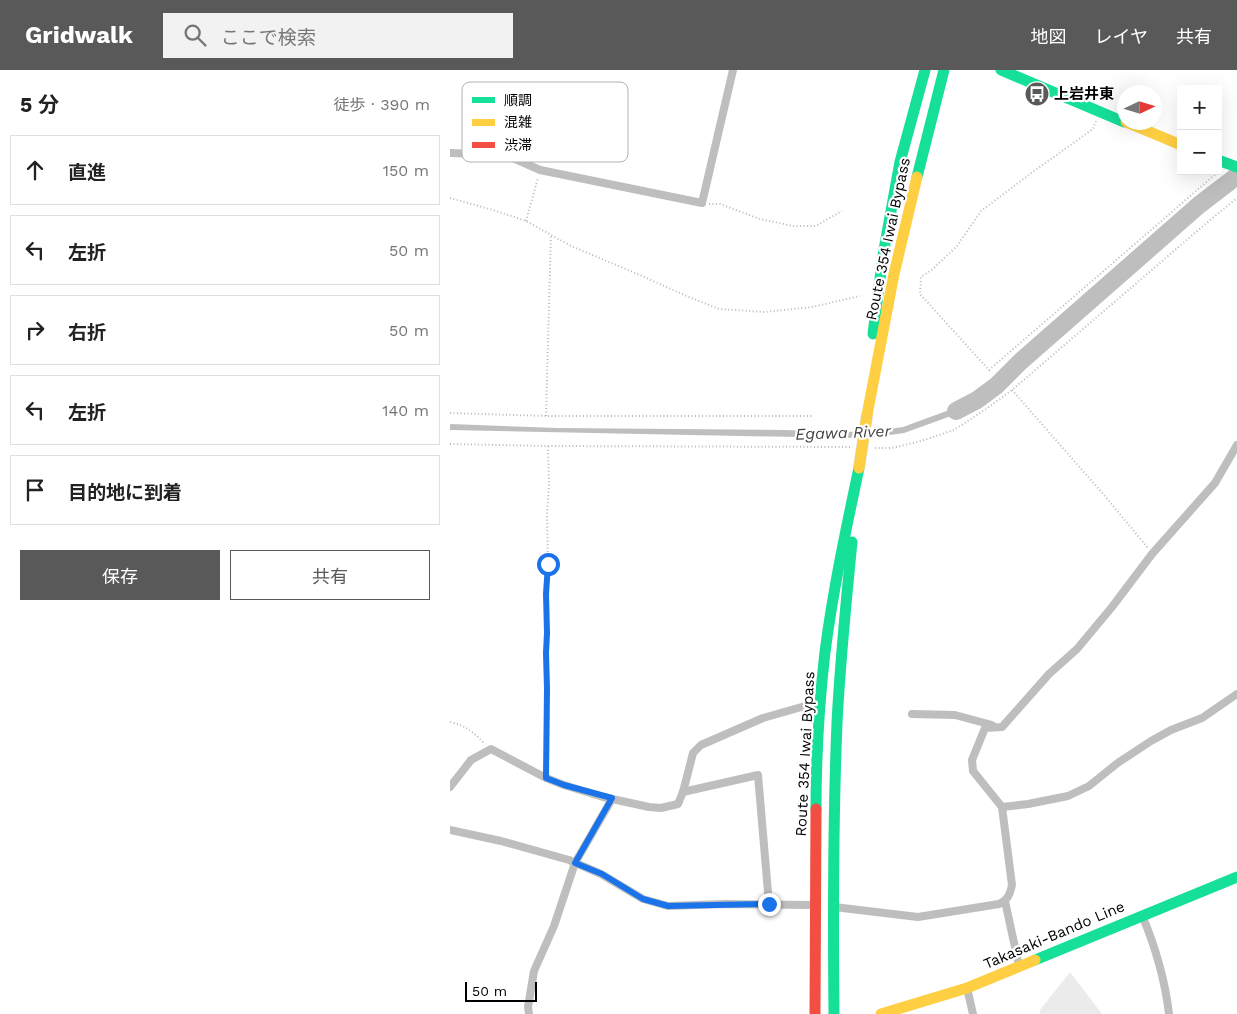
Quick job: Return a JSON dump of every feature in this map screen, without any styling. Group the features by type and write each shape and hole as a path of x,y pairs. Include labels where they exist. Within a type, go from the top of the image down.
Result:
{"main road":[{"name":"Route 354 Iwai Bypass","path":"867,416 870,356 883,255 900,162 925,70"},
{"name":"Route 354 Iwai Bypass","path":"814,1014 817,736 822,680 838,570 859,468 894,274 944,70"},
{"path":"1001,70 1117,119"},
{"path":"1144,130 1177,143"},
{"name":"Route 354 Iwai Bypass","path":"834,1014 837,721 859,468"},
{"name":"Takasaki-Bando Line","path":"881,1014 967,988 1237,877"}],"street":[{"path":"522,162 540,170 702,203 734,70"},
{"path":"834,907 918,918 999,904 1005,901 1010,894 1012,885 1002,807 973,771 972,760 984,728 1002,727 1049,674 1077,649 1152,554 1215,483 1237,445"},
{"path":"1002,807 1068,796 1090,786 1119,762 1151,741 1171,730 1202,718 1237,694"},
{"path":"450,786 471,760 491,749 546,778 564,785 649,807 661,808 678,804 693,753 701,745 763,718 805,706"},
{"path":"912,714 955,715 1002,727"},
{"path":"683,792 758,775 769,904"},
{"path":"528,1014 534,971 554,926 575,863 612,798"},
{"path":"450,830 501,841 575,863 602,874 643,899 668,906 815,905"},
{"path":"1005,901 1018,966"},
{"path":"1142,915 1167,995 1169,1014"},
{"path":"967,988 972,1014"}],"path":[{"path":"1100,112 1093,129 982,211 957,246 933,269 921,277 920,294 989,370 1229,164"},
{"path":"526,221 540,170"},
{"path":"450,198 526,221 571,246 719,309 765,312 812,307 860,296"},
{"path":"702,203 720,204 760,219 793,226 816,226 842,211"},
{"path":"546,416 551,234"},
{"path":"1012,390 1152,554"},
{"path":"450,413 546,416 813,416"},
{"path":"546,778 548,446"},
{"path":"450,722 468,728 491,749"}],"shaded area":[{"path":"1070,972 1102,1014 1040,1014 1040,1010"}],"water":[{"path":"976,397 978,403 954,415 904,433 875,437 844,438 450,430 450,424 557,428 875,431 903,427 952,409"}],"waterway":[{"name":"Egawa River","path":"956,411 977,400 996,386 1020,362 1199,205 1237,176"}],"traffic: fast":[{"path":"873,334 883,255 900,162 925,70"},
{"path":"917,177 944,70"},
{"path":"1001,70 1117,119"},
{"path":"1222,161 1237,167"},
{"path":"816,809 818,730 825,652 836,583 859,468"},
{"path":"834,1014 834,868 837,723 841,655 852,542"},
{"path":"1035,960 1237,877"}],"traffic: slow":[{"path":"1145,130 1177,143"},
{"path":"867,415 894,274 917,177"},
{"path":"859,468 867,415"},
{"path":"881,1014 967,988 1035,960"}],"traffic: jam":[{"path":"815,1014 816,809"}],"place":[{"name":"上岩井東","path":"1037,94"}],"route":[{"path":"548,564 546,594 546,778 603,797 612,798 575,863 602,874 643,899 668,906 769,904"}]}
